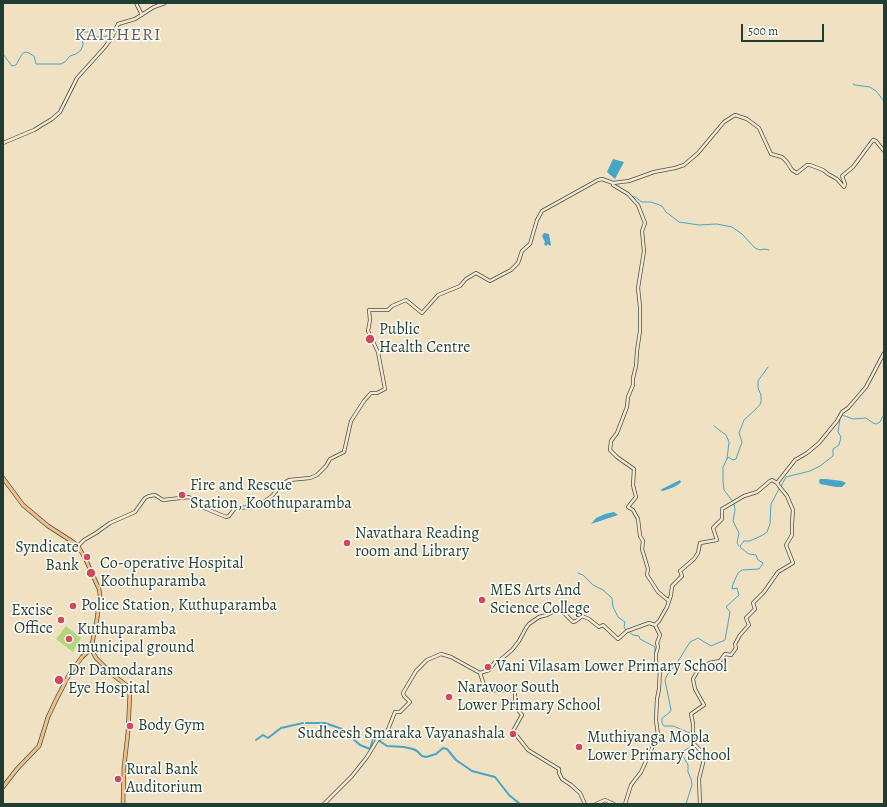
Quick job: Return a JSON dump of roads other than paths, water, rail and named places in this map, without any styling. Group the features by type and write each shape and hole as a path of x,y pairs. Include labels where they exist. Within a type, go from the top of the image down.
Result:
{"main road":[{"path":"136,3 142,15"},
{"path":"3,143 34,130 62,110 77,78 105,47 118,24 135,19 154,7 165,3"},
{"path":"78,546 84,540 110,523 135,512 142,502 149,496 155,495 165,500 189,497 202,507 226,517 229,516 235,508 261,504 272,496 282,484 289,480 310,478 317,475 326,466 330,459 344,452 351,421 364,401 371,393 377,393 385,390 378,352 368,331 370,320 369,310 388,310 392,306 406,300 422,313 438,295 460,286 466,279 476,273 487,280 492,280 516,267 521,252 530,244 537,220 542,211 598,180 602,179 613,183 629,181 654,172 684,165 698,153 724,122 735,115 748,119 759,128 771,154 782,157 792,170 798,172 810,165 823,170 837,179 844,187 845,184 842,176 853,167 873,140 876,141 884,151"},
{"path":"613,183 614,186 628,194 638,205 646,223 642,231 644,252 638,288 640,325 633,385 628,397 627,407 617,433 611,441 610,450 634,469 633,485 636,497 628,507 633,510 638,519 640,536 643,541 642,548 648,569 647,574 658,592 669,601"},
{"path":"777,483 789,466 819,442 837,421 842,412 848,408 863,390 884,353"},
{"path":"3,478 23,505 48,526 78,546 89,565 100,593 96,625 90,649 80,659 56,700 48,717 39,746 17,769 3,787"},
{"path":"655,625 661,618 669,601 672,586 682,576 680,571 694,559 698,553 700,543 717,540 713,528 721,521 722,509 744,496 757,492 772,480 777,483 787,496 793,510 792,535 786,545 793,563 778,572 764,592 753,603 754,609 746,618 749,625 740,635 735,644 736,648 730,655 725,654 722,660 709,663 697,672 693,678 695,689 704,705 691,714 693,724 693,743 702,752 704,759 699,780 700,804"},
{"path":"480,674 489,670 495,662 503,658 512,650 530,624 539,617 547,615 558,609 560,609 573,622 582,616 589,619 599,627 604,625 618,639 627,631 649,622 655,625 660,635 656,654 656,662 660,669 656,720 658,735 641,772 631,785 625,804"},
{"path":"90,649 96,658 126,685 130,691 123,782 124,804"},
{"path":"324,804 355,772 367,757 378,739 385,737 395,712 400,712 410,702 403,693 416,671 422,664 432,657 441,654 451,657 480,674 486,691 499,690 515,692 515,706 522,715 513,731 528,750 559,769 562,779 580,793 585,804"},
{"path":"596,804 604,800 614,804"}],"water":[{"path":"613,159 624,162 615,179 607,172"},
{"path":"544,233 549,234 550,246 548,244 546,246 544,244 545,242 542,236"},
{"path":"820,479 842,481 846,483 842,487 836,487 820,484"},
{"path":"680,480 681,482 674,487 663,491 660,490"},
{"path":"614,512 618,515 591,524 596,518"}],"waterway":[{"path":"3,54 12,66 16,65 22,54 25,52 34,56 36,64 61,64 70,56 81,50 83,45 82,34 84,32 89,32 93,36 98,37 111,37"},
{"path":"853,84 870,87 876,91 884,101"},
{"path":"631,196 642,202 651,202 662,206 666,212 679,222 699,225 717,224 732,227 742,234 755,248 760,250 769,250"},
{"path":"727,459 728,457 733,460 736,459 742,442 739,433 744,420 761,403 758,381 768,367"},
{"path":"781,486 786,477 810,471 820,466 833,456 833,449 839,445 841,437 838,432 842,415 853,419 866,418 876,424 880,422 884,414"},
{"path":"714,426 726,435 729,442 727,459 723,467 723,481 724,490 733,502"},
{"path":"692,738 690,733 673,726 664,726 662,723 662,718 671,710 665,680 690,642 698,638 711,646 725,640 730,612 726,607 739,595 737,588 732,589 738,573 742,570 759,569 763,563 758,560 756,555 749,554 740,546 744,541 750,541 767,532 770,524 771,504 779,489"},
{"path":"734,504 735,510 733,521 739,533 737,543 739,546"},
{"path":"578,573 583,575 593,585 603,590 612,598 613,607 618,617 625,622 624,627 626,630"},
{"path":"629,632 633,635 639,636 640,639 655,647 655,658"},
{"path":"256,740 263,735 268,738 281,728 303,723"},
{"path":"306,723 325,723 342,729 360,745 370,749 373,739 376,739"},
{"path":"378,740 387,746 413,749 422,756 426,757 436,754 443,748 447,749 456,760 472,771 495,777 509,795 520,804"},
{"path":"686,804 692,785 688,772 688,765 682,752 690,747 692,743"}],"place":[{"name":"Public Health Centre","path":"370,339"},
{"name":"Fire and Rescue Station, Koothuparamba","path":"182,495"},
{"name":"Navathara Reading room and Library","path":"347,543"},
{"name":"Syndicate Bank","path":"87,557"},
{"name":"Co-operative Hospital Koothuparamba","path":"91,573"},
{"name":"MES Arts And Science College","path":"482,600"},
{"name":"Police Station, Kuthuparamba","path":"73,606"},
{"name":"Excise Office","path":"61,620"},
{"name":"Kuthuparamba municipal ground","path":"69,639"},
{"name":"Vani Vilasam Lower Primary School","path":"488,667"},
{"name":"Dr Damodarans Eye Hospital","path":"59,680"},
{"name":"Naravoor South Lower Primary School","path":"449,697"},
{"name":"Body Gym","path":"130,726"},
{"name":"Sudheesh Smaraka Vayanashala","path":"513,734"},
{"name":"Muthiyanga Mopla Lower Primary School","path":"579,747"},
{"name":"Rural Bank Auditorium","path":"118,779"}],"district":[{"name":"KAITHERI","path":"118,36"}]}
